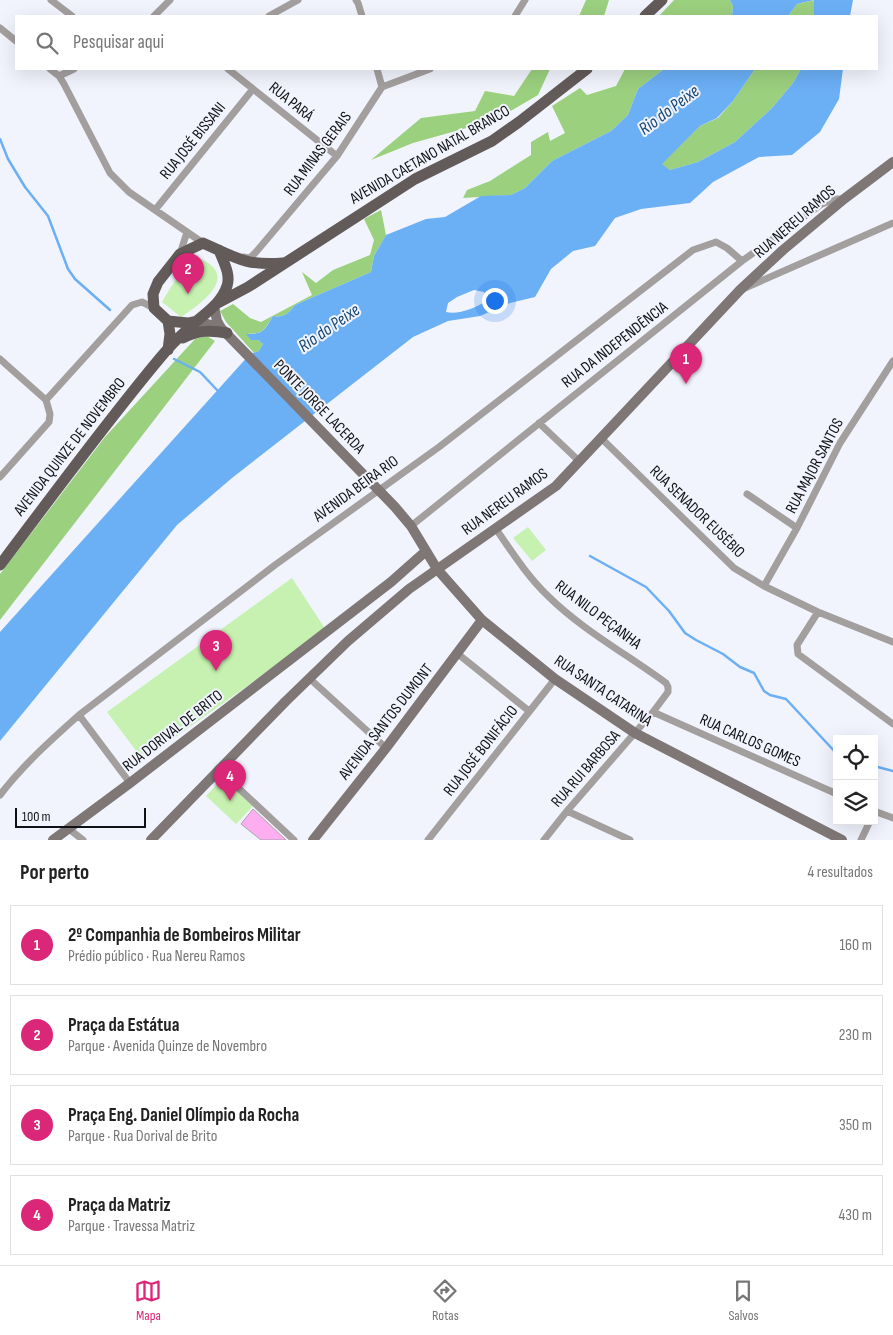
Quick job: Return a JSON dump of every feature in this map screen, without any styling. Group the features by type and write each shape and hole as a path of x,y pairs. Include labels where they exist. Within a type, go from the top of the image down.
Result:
{"main road":[{"path":"647,15 662,0"},
{"name":"AVENIDA CAETANO NATAL BRANCO","path":"215,305 248,287 415,178 492,141 586,70"},
{"path":"203,243 218,250 227,268 228,278 227,287 215,305 197,321 188,323 168,321 154,308 153,294 155,287 180,254 203,243"},
{"name":"AVENIDA CAETANO NATAL BRANCO","path":"218,250 244,262 262,265 285,263"},
{"path":"168,321 170,334 168,350"},
{"name":"AVENIDA QUINZE DE NOVEMBRO","path":"0,565 89,448 168,350 197,321"},
{"path":"168,350 192,333 208,330 225,331"}],"street":[{"path":"51,0 71,15"},
{"path":"155,15 170,0"},
{"path":"271,15 298,0"},
{"path":"356,0 362,15"},
{"path":"516,15 525,0"},
{"path":"0,28 15,40"},
{"path":"51,70 59,76 110,173 129,192 203,243"},
{"path":"59,76 72,70"},
{"name":"RUA PARÁ","path":"229,70 337,156"},
{"path":"377,70 382,87 427,70"},
{"name":"RUA MINAS GERAIS","path":"231,256 250,258 256,252 337,156 382,87"},
{"name":"RUA JOSÉ BISSANI","path":"155,210 253,89"},
{"name":"RUA NEREU RAMOS","path":"151,840 218,769 348,641 409,589 556,486 740,290 783,250 893,162"},
{"name":"RUA DA INDEPENDÊNCIA","path":"411,526 742,261 822,204 836,199 844,200"},
{"path":"740,290 893,223"},
{"path":"180,254 186,232"},
{"name":"AVENIDA BEIRA RIO","path":"0,795 49,742 79,715 275,565 439,447 693,250 716,242 727,248 742,261"},
{"path":"46,400 132,305 142,302 154,308"},
{"name":"PONTE JORGE LACERDA","path":"215,305 216,321 395,507"},
{"name":"PONTE JORGE LACERDA","path":"197,321 225,331"},
{"path":"0,359 46,400 50,414 48,422 0,477"},
{"name":"RUA MAJOR SANTOS","path":"764,586 797,528 840,443 893,361"},
{"path":"538,423 579,461"},
{"name":"RUA SENADOR EUSÉBIO","path":"601,438 734,568 764,586 818,612 893,642"},
{"path":"747,494 797,528"},
{"name":"RUA SANTA CATARINA","path":"395,507 411,526 437,569 482,620 555,679 636,733 826,837 842,840"},
{"name":"RUA NILO PEÇANHA","path":"496,529 519,563 548,597 583,625 666,683 668,692"},
{"name":"RUA DORIVAL DE BRITO","path":"53,840 70,829 391,582 426,552"},
{"path":"818,612 797,646 798,654 893,724"},
{"name":"AVENIDA SANTOS DUMONT","path":"313,840 386,748 482,620"},
{"path":"458,654 529,712"},
{"path":"309,678 386,748"},
{"name":"RUA JOSÉ BONIFÁCIO","path":"428,840 555,679"},
{"name":"RUA RUI BARBOSA","path":"544,840 636,733 668,692"},
{"name":"RUA CARLOS GOMES","path":"653,712 833,792"},
{"path":"79,715 130,783"},
{"path":"218,769 294,840"},
{"path":"567,811 630,840"},
{"path":"878,812 893,818"},
{"path":"861,840 868,825"},
{"path":"70,829 83,840"}],"green space":[{"path":"586,0 609,0 604,15 579,15"},
{"path":"674,0 730,0 733,6 732,15 660,15"},
{"path":"815,0 814,15 789,15 797,4"},
{"path":"531,70 550,70 538,95 495,120 413,143 371,160 421,118 475,111 485,91 514,96"},
{"path":"624,70 663,70 638,89 628,115 611,131 552,161 525,188 511,195 463,198 467,190 490,181 531,155 531,142 548,132 550,141 565,133 552,106 580,88 587,95 616,86"},
{"path":"754,70 800,70 793,83 772,108 735,142 698,162 670,170 661,164 700,126 718,118 733,101"},
{"path":"381,210 386,235 374,256 371,272 295,305 286,314 273,316 260,332 247,334 251,340 258,340 263,344 259,351 254,353 226,322 220,311 233,304 250,318 261,322 312,295 302,272 316,283 333,270 370,255 374,240 364,219"},
{"path":"201,259 212,266 217,274 217,282 206,298 181,317 162,302 183,272 194,262"},
{"path":"207,336 215,341 0,620 0,574 105,437 195,339"},
{"path":"528,527 546,550 532,561 513,538"},
{"path":"292,578 326,630 143,760 107,712"},
{"path":"223,778 253,806 236,824 206,796"}],"water":[{"path":"730,0 814,0 797,4 789,15 732,15 733,6"},
{"path":"814,0 853,0 850,15 814,15"},
{"name":"Rio do Peixe","path":"663,70 754,70 733,101 717,118 700,126 662,164 670,170 698,162 735,142 772,108 793,83 800,70 843,70 839,99 820,132 792,155 759,157 713,182 690,203 641,209 615,218 595,246 573,251 551,269 535,297 510,303 480,316 448,321 413,337 232,478 177,525 0,741 0,632 250,354 259,351 263,344 258,340 251,340 246,334 263,331 273,316 283,316 295,305 371,272 374,256 386,235 426,219 445,217 481,196 511,195 525,188 552,161 611,131 628,115 638,89","holes":["474,290 484,292 486,301 461,312 446,312 448,303"]}],"building":[{"path":"253,809 286,840 261,840 241,824"}],"waterway":[{"path":"0,139 8,159 25,187 48,216 68,269 75,279 110,310"},
{"path":"174,359 200,372 218,391"},
{"path":"590,556 646,587 669,611 685,633 723,654 740,667 754,673 764,691 770,695 786,699 833,750"},
{"path":"878,767 893,771"}],"place":[{"name":"Praça da Estátua","path":"188,294"},
{"name":"2º Companhia de Bombeiros Militar","path":"686,384"},
{"name":"Praça Eng. Daniel Olímpio da Rocha","path":"216,671"},
{"name":"Praça da Matriz","path":"230,801"}]}
